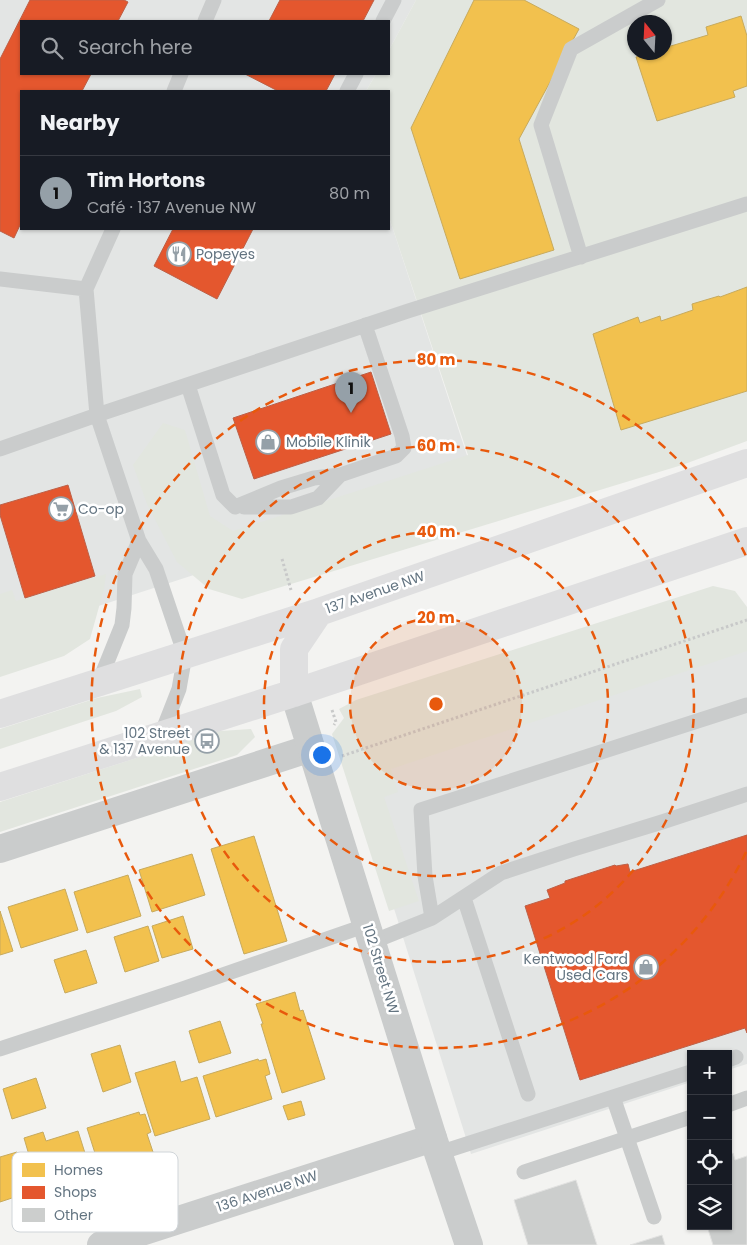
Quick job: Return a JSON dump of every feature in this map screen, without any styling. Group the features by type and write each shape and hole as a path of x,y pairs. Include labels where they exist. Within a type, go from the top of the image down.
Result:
{"main road":[{"name":"137 Avenue NW","path":"0,714 319,612 747,463"},
{"path":"0,787 294,693 747,540"},
{"path":"294,693 294,649 319,612"}],"street":[{"name":"102 Street NW","path":"294,693 469,1245"},
{"path":"0,849 311,748"},
{"name":"136 Avenue NW","path":"178,1222 436,1145"},
{"name":"136 Avenue NW","path":"101,1245 145,1232"}],"lane":[{"path":"205,20 214,0"},
{"path":"384,20 394,0"},
{"path":"581,256 541,126 571,49 658,0"},
{"path":"174,90 182,75"},
{"path":"348,90 355,75"},
{"path":"0,450 97,415 366,325 747,204"},
{"path":"113,230 86,289 97,415 139,541 156,569 185,655 179,689 161,735"},
{"path":"0,279 86,289"},
{"path":"235,507 281,488 314,478 340,475 396,456 404,448 402,436 366,325"},
{"path":"188,384 223,495 235,507 291,507 318,498 340,475"},
{"path":"99,682 122,625 125,574 139,541"},
{"path":"432,918 425,876 421,810 747,705"},
{"path":"0,1049 200,983 432,918 501,873 747,794"},
{"path":"464,898 528,1094"},
{"path":"436,1145 613,1097 687,1073"},
{"path":"613,1097 654,1218"},
{"path":"732,1103 747,1098"},
{"path":"524,1172 687,1118"}],"path":[{"path":"282,559 289,582"},
{"path":"311,748 337,758 747,620"}],"shaded area":[{"path":"0,0 416,0 390,48 390,20 20,20 20,75 375,75 367,90 20,90 20,230 390,230 390,220 476,483 0,638"},
{"path":"416,0 747,0 747,441 682,465 242,599 209,589 177,562 147,504 133,465 163,423 185,430 210,516 233,531 468,455 390,220 390,90 367,90 375,75 390,75 390,48"},
{"path":"106,574 104,589 90,639 64,656 0,677 0,594 12,590 16,601"},
{"path":"713,586 735,591 747,607 747,651 391,769 398,792 384,797 419,901 389,911 332,734 344,718 339,709 356,700"},
{"path":"747,634 747,1064 732,1069 732,1050 687,1050 687,1083 471,1154 349,765"},
{"path":"140,689 142,697 116,711 0,749 0,729 97,698"},
{"path":"251,729 255,737 237,755 0,832 0,802 220,731"}],"building: Homes":[{"path":"474,0 524,0 579,29 519,139 554,250 460,279 411,128"},
{"path":"741,16 747,36 747,86 733,91 735,97 657,121 637,60 672,60 672,46 708,35 706,27"},
{"path":"747,287 747,391 621,430 593,334 638,317 640,323 660,316 661,321 693,310 692,304 720,297"},
{"path":"254,836 287,941 244,954 211,849"},
{"path":"192,854 205,895 152,912 139,870"},
{"path":"128,875 141,916 87,933 74,892"},
{"path":"65,889 78,930 21,948 8,907"},
{"path":"0,911 13,951 0,955"},
{"path":"183,916 193,949 162,958 152,926"},
{"path":"148,926 159,961 125,972 114,937"},
{"path":"86,950 97,983 65,993 54,960"},
{"path":"295,992 300,1011 303,1010 325,1079 282,1093 256,1004"},
{"path":"220,1021 231,1053 199,1063 189,1031"},
{"path":"120,1045 131,1082 103,1092 91,1054"},
{"path":"258,1059 259,1061 266,1059 270,1074 265,1076 272,1099 216,1117 203,1076"},
{"path":"175,1061 181,1082 197,1077 210,1119 155,1136 135,1073"},
{"path":"36,1078 46,1108 12,1119 3,1089"},
{"path":"301,1101 305,1115 288,1120 283,1106"},
{"path":"139,1112 140,1115 145,1114 151,1132 147,1134 153,1152 95,1152 87,1128"},
{"path":"78,1131 85,1152 28,1152 24,1138 43,1132 46,1141"},
{"path":"12,1153 12,1198 0,1202 0,1157"}],"building: Shops":[{"path":"30,0 124,0 128,2 119,20 20,20 20,75 90,75 83,90 20,90 20,225 14,238 0,231 0,59"},
{"path":"280,0 374,0 364,20 270,20"},
{"path":"247,75 334,75 327,90 276,90"},
{"path":"172,230 252,230 217,299 154,266"},
{"path":"371,372 391,434 254,479 233,418"},
{"path":"68,485 95,576 25,598 0,515 0,505"},
{"name":"Kentwood Ford Used Cars","path":"747,835 747,1033 745,1028 580,1080 525,906 550,898 547,890 565,883 565,881 615,865 628,864 630,872"}],"building: Other":[{"path":"732,1153 735,1160 747,1156 747,1245 713,1245 708,1230 732,1230"},
{"path":"576,1180 597,1245 528,1245 514,1200"},
{"path":"662,1235 665,1245 630,1245"}],"place":[{"name":"Popeyes","path":"179,254"},
{"name":"Tim Hortons","path":"351,413"},
{"name":"Mobile Klinik","path":"268,442"},
{"name":"Co-op","path":"61,509"},
{"name":"102 Street & 137 Avenue","path":"207,741"},
{"name":"Kentwood Ford Used Cars","path":"646,967"}]}
